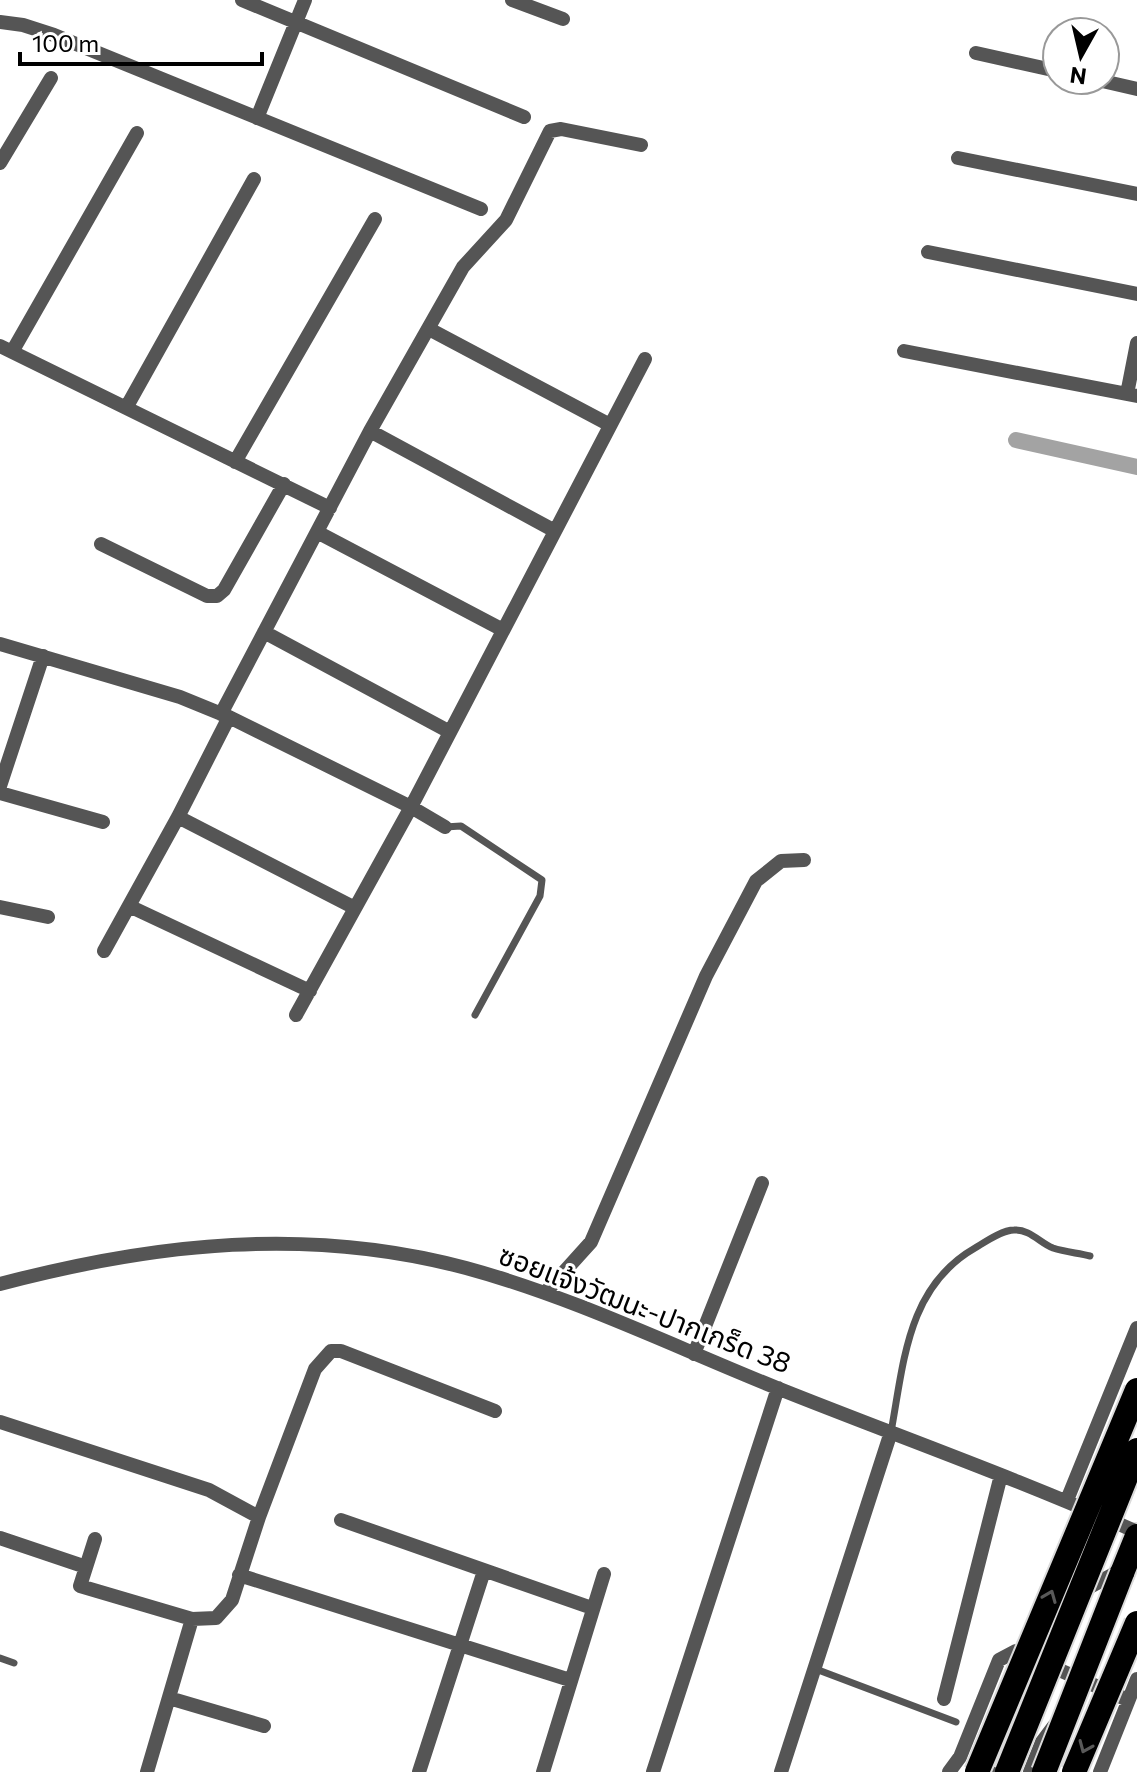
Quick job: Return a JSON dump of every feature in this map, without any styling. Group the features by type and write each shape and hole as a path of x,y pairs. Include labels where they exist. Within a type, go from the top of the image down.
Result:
{"highway":[{"path":"977,1772 1137,1390"},
{"path":"1007,1772 1137,1450"},
{"path":"1044,1772 1135,1532"},
{"path":"1074,1772 1137,1623"}],"street":[{"path":"242,0 524,117"},
{"path":"257,118 305,0"},
{"path":"512,0 563,19"},
{"path":"0,22 40,29 481,209"},
{"path":"976,53 1041,67"},
{"path":"0,163 51,78"},
{"path":"104,951 178,817 264,632 370,431 463,267 506,220 550,131 561,129 641,145"},
{"path":"137,133 6,349 330,508"},
{"path":"958,158 1137,194"},
{"path":"126,408 254,179"},
{"path":"235,462 375,219"},
{"path":"928,252 1137,294"},
{"path":"429,329 610,425"},
{"path":"904,351 1132,395 1137,343"},
{"path":"296,1015 411,807 645,359"},
{"path":"370,431 555,531"},
{"path":"101,544 207,596 217,596 224,590 284,484"},
{"path":"317,532 503,630"},
{"path":"264,632 450,732"},
{"path":"0,644 180,697 411,807 445,827"},
{"path":"0,786 43,656"},
{"path":"0,793 103,822"},
{"path":"178,817 355,908"},
{"path":"545,1293 591,1242 706,976 756,881 781,861 804,860"},
{"path":"129,906 310,991"},
{"path":"0,907 48,917"},
{"path":"694,1354 762,1183"},
{"name":"ซอยแจ้งวัฒนะ-ปากเกร็ด 38","path":"0,1284 125,1255 209,1245 288,1243 383,1251 466,1268 545,1293 778,1388 1067,1500 1135,1532"},
{"path":"1067,1500 1137,1328"},
{"path":"95,1539 80,1586 192,1619 216,1618 232,1600 259,1517 315,1369 331,1351 341,1351 495,1411"},
{"path":"653,1772 778,1388"},
{"path":"0,1422 209,1490 259,1517"},
{"path":"781,1772 891,1432"},
{"path":"944,1699 1001,1475"},
{"path":"1135,1532 1137,1513"},
{"path":"341,1520 592,1608"},
{"path":"0,1538 86,1567"},
{"path":"419,1772 484,1571"},
{"path":"992,1772 1045,1637 1082,1591 1118,1573"},
{"path":"1030,1772 1042,1742 1056,1724 1118,1573"},
{"path":"543,1772 604,1574"},
{"path":"239,1575 570,1680"},
{"path":"147,1772 192,1619"},
{"path":"949,1772 960,1757 999,1660 1016,1651 1128,1700"},
{"path":"1100,1772 1137,1679"},
{"path":"169,1698 264,1726"}],"lane":[{"path":"445,827 461,826 542,880 540,896 475,1015"},
{"path":"891,1432 908,1341 921,1302 934,1281 958,1257 1014,1230 1033,1235 1054,1248 1090,1256"},
{"path":"0,1658 14,1663"},
{"path":"813,1668 956,1722"}],"waterway":[{"path":"1016,440 1137,467"}]}
